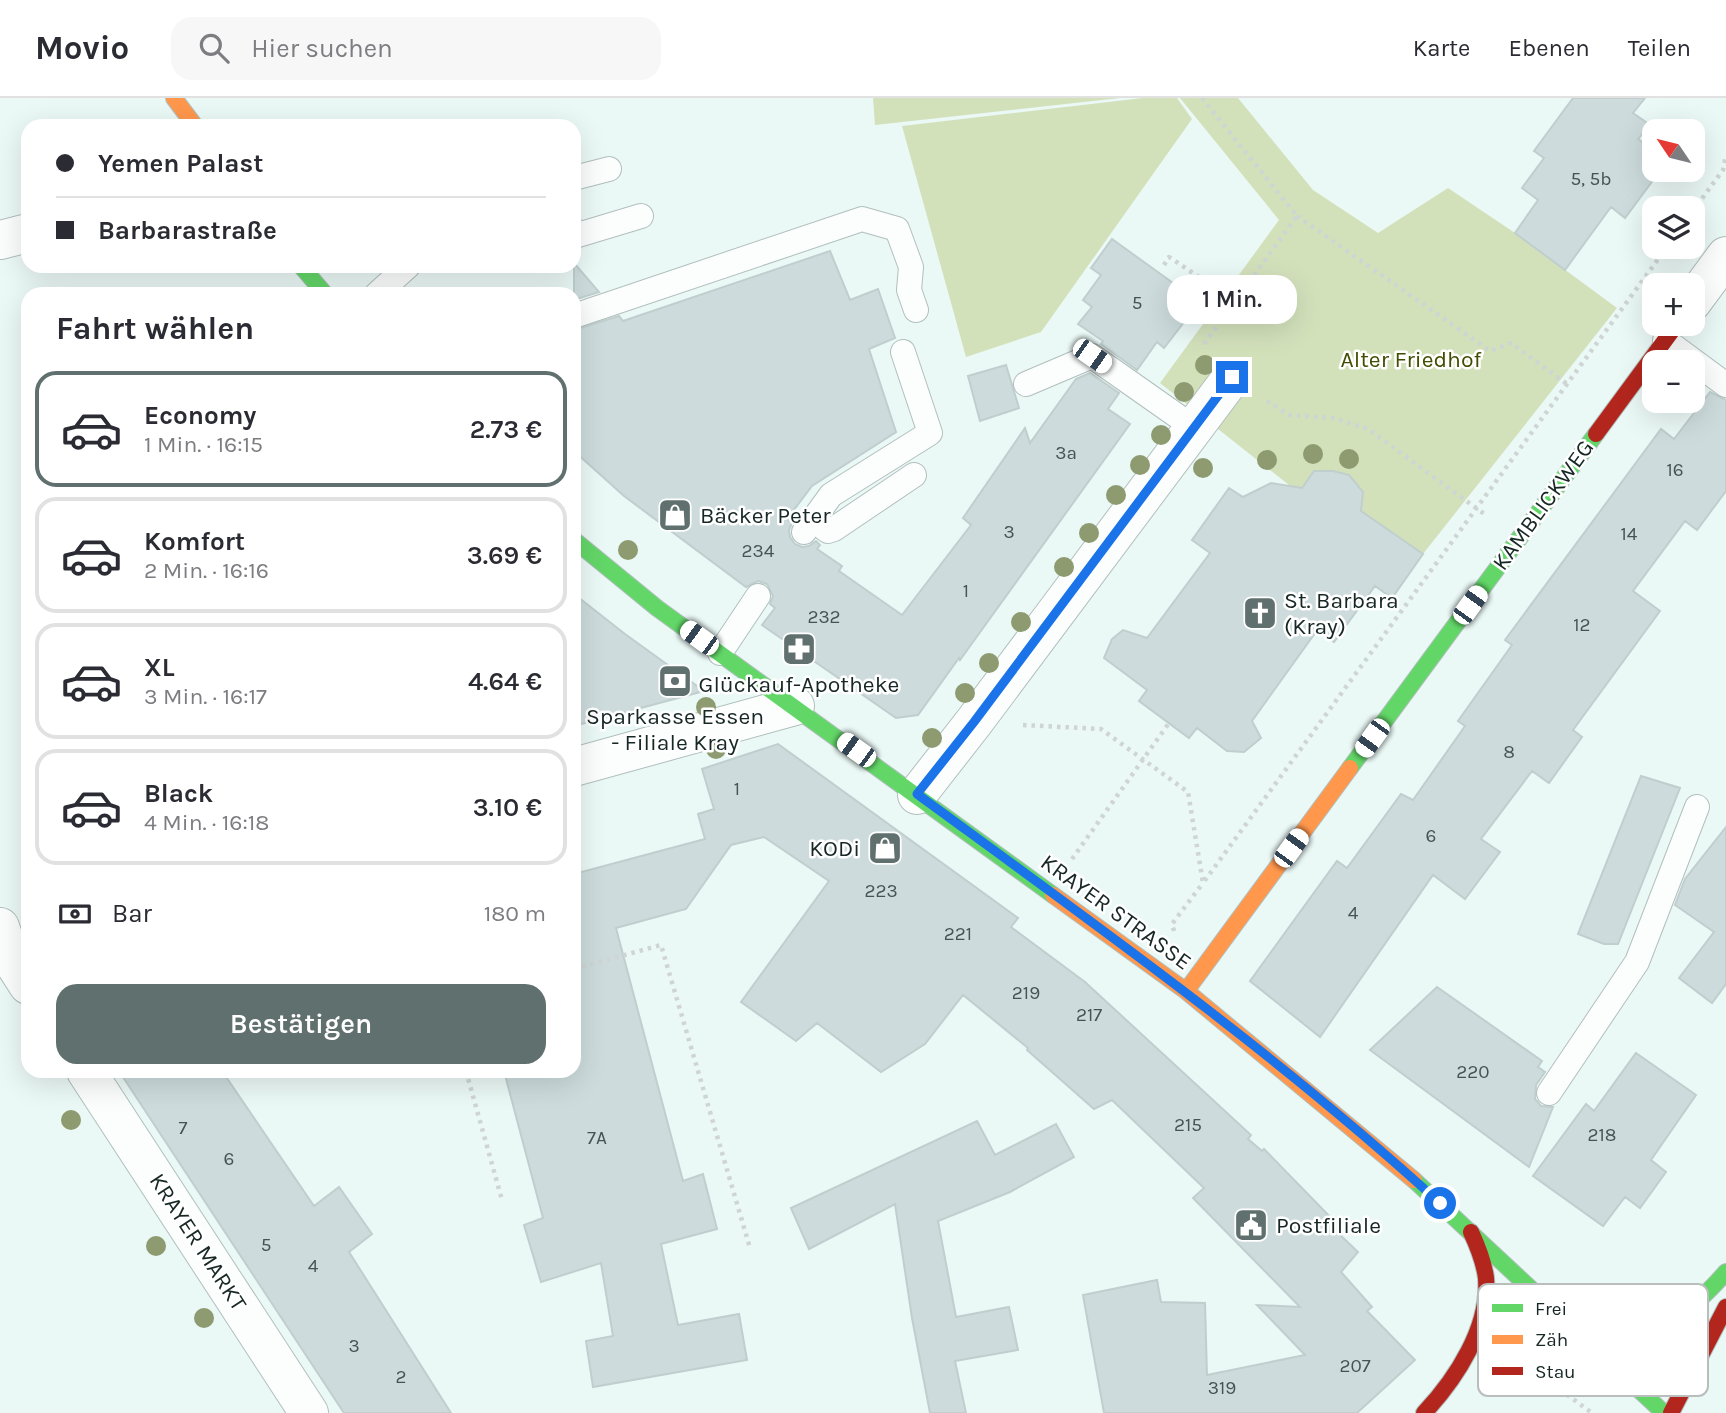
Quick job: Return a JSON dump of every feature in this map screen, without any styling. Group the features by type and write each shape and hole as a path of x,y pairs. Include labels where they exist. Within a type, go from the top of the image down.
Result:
{"main road":[{"path":"174,98 190,119"},
{"path":"307,273 318,287"},
{"name":"KAMBLICKWEG","path":"1186,991 1668,336"},
{"name":"KRAYER STRASSE","path":"581,546 657,608 1186,991 1393,1160 1527,1284"},
{"path":"1471,1231 1485,1272 1486,1284"},
{"path":"1708,1293 1726,1272"},
{"path":"1708,1342 1726,1307"},
{"path":"1424,1413 1452,1380 1478,1320"},
{"name":"KRAYER STRASSE","path":"1646,1396 1664,1413"},
{"path":"1671,1413 1680,1396"}],"street":[{"path":"0,240 21,235"},
{"path":"1705,284 1726,256"},
{"path":"917,794 1232,377"},
{"path":"581,765 795,706"},
{"path":"21,920 0,926 10,957 21,974"},
{"name":"KRAYER MARKT","path":"91,1078 309,1413"}],"lane":[{"path":"581,176 609,169"},
{"path":"581,234 641,216"},
{"path":"581,314 862,219 897,229 911,267 909,290 916,310"},
{"path":"385,287 400,273"},
{"path":"1675,336 1726,385"},
{"path":"903,352 930,433 831,495 808,526 828,531 834,529 914,475"},
{"path":"1026,384 1092,356 1193,427"},
{"path":"720,653 758,596"},
{"path":"1549,1093 1637,962 1698,807"}],"path":[{"path":"1202,98 1297,216 1490,351 1511,344 1567,384"},
{"path":"1704,196 1723,170 1726,155"},
{"path":"1297,216 1197,353 1289,415 1333,418 1368,429 1518,539"},
{"path":"1164,265 1169,257 1235,301"},
{"path":"1072,727 1101,729 1188,792 1203,883 1658,259"},
{"path":"1048,890 1170,723"},
{"path":"581,967 661,945 750,1248"},
{"path":"468,1078 502,1200"},
{"path":"1569,1396 1592,1413"}],"green space":[{"path":"873,98 1120,98 875,125"},
{"path":"1143,98 1177,98 1192,119 1041,332 966,357 902,126"},
{"name":"Alter Friedhof","path":"1180,98 1238,98 1313,190 1378,233 1448,188 1617,308 1423,554 1361,511 1363,492 1352,480 1336,472 1314,471 1299,493 1160,383 1279,220"}],"building":[{"path":"1573,98 1645,98 1633,113 1642,119 1642,134 1638,139 1642,142 1642,182 1652,182 1625,218 1611,207 1565,270 1515,233 1538,200 1522,188 1544,158 1534,151"},
{"path":"1112,239 1191,296 1177,315 1185,321 1164,348 1157,342 1137,370 1078,324 1092,307 1083,300 1101,275 1091,268"},
{"path":"830,251 850,300 878,289 895,338 869,349 896,432 812,486 787,519 792,523 790,537 795,544 809,546 816,541 820,545 817,549 842,566 839,571 902,615 971,525 963,518 1025,428 1030,443 1076,379 1090,373 1119,393 1108,409 1130,424 918,715 896,718 762,625 775,608 770,604 773,596 767,584 758,581 746,587 624,496 581,457 581,328 619,316 623,321"},
{"path":"581,271 599,292 581,298 581,287 574,287 574,273"},
{"path":"1006,365 1019,408 980,421 968,376"},
{"path":"1710,392 1726,400 1726,491 1697,530 1685,521 1633,591 1660,611 1573,730 1582,737 1549,783 1532,771 1481,839 1500,852 1465,899 1433,875 1320,1037 1250,981 1337,861 1347,868 1401,794 1413,800 1465,726 1458,721 1512,645 1505,640 1661,429 1674,439 1694,413 1705,413 1705,399"},
{"name":"St. Barbara (Kray)","path":"1314,471 1333,471 1349,475 1363,492 1361,511 1423,554 1392,598 1375,586 1334,642 1318,629 1252,721 1261,738 1244,752 1227,751 1197,728 1189,738 1139,701 1147,690 1104,658 1112,639 1123,630 1147,638 1210,553 1192,540 1229,488 1243,497 1271,483 1302,488"},
{"path":"581,599 625,634 704,691 581,724"},
{"path":"778,744 1018,918 1011,927 1085,982 1251,1135 1248,1139 1262,1151 1264,1149 1339,1226 1335,1230 1358,1252 1341,1272 1372,1307 1367,1311 1415,1360 1357,1413 1104,1413 1083,1295 1157,1280 1161,1302 1205,1303 1207,1375 1305,1355 1257,1305 1300,1307 1193,1198 1204,1188 1112,1100 1094,1109 1027,1050 1028,1048 963,995 925,1044 881,1072 817,1023 796,1041 741,1002 829,881 764,837 731,845 686,909 616,928 683,1181 703,1174 717,1229 661,1244 678,1325 739,1314 747,1360 593,1387 586,1341 613,1336 601,1263 541,1282 524,1225 543,1218 506,1078 581,1078 581,872 705,839 698,814 714,809 702,769"},
{"path":"1641,776 1680,788 1618,944 1604,944 1578,934"},
{"path":"1726,827 1726,984 1712,1003 1679,978 1714,932 1675,905 1685,879"},
{"path":"1437,987 1542,1061 1538,1067 1545,1072 1536,1085 1535,1099 1541,1106 1553,1107 1529,1167 1370,1050"},
{"path":"1636,1053 1696,1095 1651,1160 1666,1172 1640,1208 1625,1197 1603,1226 1533,1176 1586,1104 1594,1111"},
{"path":"124,1078 227,1078 314,1206 339,1187 372,1234 349,1252 451,1413 344,1413"},
{"path":"977,1121 995,1155 1056,1124 1074,1157 1010,1192 938,1221 956,1317 1009,1307 1018,1350 955,1361 966,1413 930,1413 895,1204 809,1249 791,1208"}],"traffic: fast":[{"path":"307,273 319,287"},
{"path":"1350,768 1596,434"},
{"path":"581,546 657,608 1053,895"},
{"path":"1414,1180 1526,1284"},
{"path":"1708,1292 1726,1272"},
{"path":"1646,1396 1664,1413"}],"traffic: slow":[{"path":"174,98 190,119"},
{"path":"1186,991 1350,768"},
{"path":"1053,895 1186,991 1414,1180"}],"traffic: jam":[{"path":"1596,434 1668,336"},
{"path":"1471,1232 1484,1266 1486,1284"},
{"path":"1708,1342 1726,1307"},
{"path":"1424,1413 1459,1368 1478,1329"},
{"path":"1671,1413 1680,1396"}],"place":[{"name":"Bäcker Peter","path":"675,515"},
{"name":"St. Barbara (Kray)","path":"1260,613"},
{"name":"Glückauf-Apotheke","path":"799,649"},
{"name":"Sparkasse Essen - Filiale Kray","path":"675,681"},
{"name":"KODi","path":"885,848"},
{"name":"Postfiliale","path":"1251,1225"}],"route":[{"path":"1232,377 917,794 1186,991 1393,1160 1440,1203"}]}
